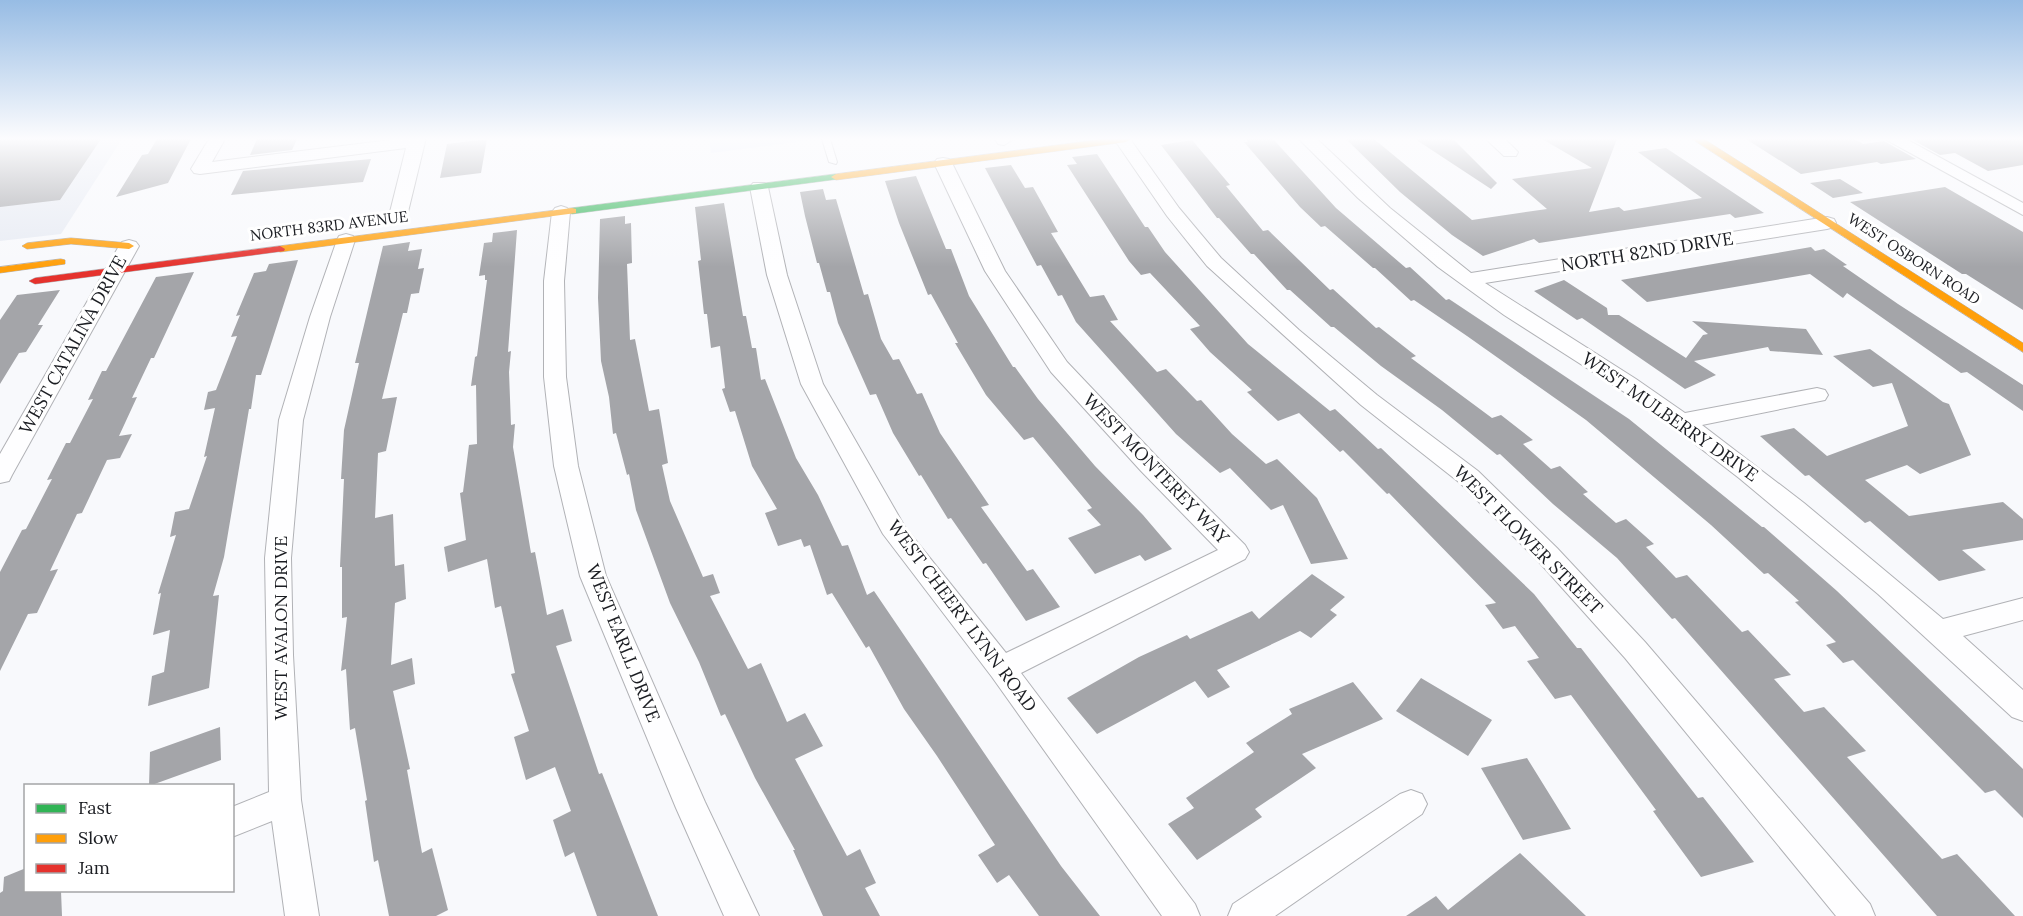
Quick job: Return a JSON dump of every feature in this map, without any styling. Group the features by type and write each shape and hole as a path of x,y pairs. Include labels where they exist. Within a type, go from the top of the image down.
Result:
{"street":[{"path":"398,216 407,182"},
{"name":"NORTH 83RD AVENUE","path":"35,281 799,182"},
{"name":"WEST MONTEREY WAY","path":"952,182 995,271 1059,366 1150,465 1236,552 1002,669"},
{"name":"WEST FLOWER STREET","path":"1152,182 1173,212 1214,262 1292,334 1369,400 1469,477 1548,555 1635,650 1858,916"},
{"name":"WEST MULBERRY DRIVE","path":"1351,182 1394,224 1467,280 1681,421 1807,517 1940,631 2023,708"},
{"name":"WEST OSBORN ROAD","path":"1763,182 2023,348"},
{"path":"1971,182 2023,210"},
{"name":"WEST CHEERY LYNN ROAD","path":"759,187 777,275 812,384 896,534 1002,669 1183,916"},
{"name":"WEST EARLL DRIVE","path":"561,212 554,281 555,377 566,466 593,576 692,807 742,916"},
{"name":"NORTH 82ND DRIVE","path":"1467,280 1827,223"},
{"name":"WEST AVALON DRIVE","path":"302,916 285,800 279,655 278,558 291,420 320,317 346,240"},
{"path":"12,248 71,241 135,245"},
{"path":"0,270 83,257 135,245"},
{"name":"WEST CATALINA DRIVE","path":"0,475 114,270 135,245"},
{"path":"1681,421 1816,395"},
{"path":"1940,631 2023,609"},
{"path":"234,821 285,800"},
{"path":"1245,916 1411,804"}],"shaded area":[{"path":"0,182 95,182 61,234 0,241"}],"building":[{"path":"0,182 72,182 60,200 0,207"},
{"path":"125,182 169,182 168,183 116,197"},
{"path":"238,182 363,182 363,182 231,195"},
{"path":"885,182 918,182 946,249 951,249 969,296 1013,367 1095,466 1143,515 1172,549 1145,561 1140,555 1095,574 1068,538 1101,525 1087,510 1092,508 1033,437 1024,440 986,395 955,343 958,343 931,294 928,295"},
{"path":"992,182 1021,182 1025,188 1033,187 1058,232 1051,233 1090,297 1104,295 1118,320 1110,321 1157,372 1166,369 1197,401 1201,400 1232,434 1266,464 1277,459 1317,498 1348,559 1311,564 1283,505 1271,510 1230,468 1220,473 1176,434 1076,322 1062,295 1058,296 1041,265 1037,266"},
{"path":"1078,182 1115,182 1145,227 1148,227 1165,252 1248,344 1330,411 1335,409 1378,449 1381,448 1534,594 1577,648 1581,648 1698,798 1703,797 1754,862 1701,877 1653,811 1656,810 1571,695 1555,699 1527,661 1539,658 1515,626 1503,629 1485,605 1496,603 1389,493 1387,494 1343,450 1340,452 1299,413 1278,421 1247,392 1252,390 1210,352 1190,329 1200,326 1150,273 1141,275 1129,261"},
{"path":"1189,182 1227,182 1230,185 1226,186 1263,231 1268,230 1330,290 1333,289 1376,328 1379,327 1416,356 1411,358 1492,418 1501,415 1533,440 1523,444 1551,469 1560,466 1588,492 1583,494 1616,523 1626,519 1654,544 1646,547 1676,578 1687,575 1742,632 1748,630 1791,675 1774,679 1804,712 1824,707 1866,751 1847,757 1942,859 1957,854 2015,916 1937,916 1675,618 1672,619 1617,558 1553,504 1500,454 1497,455 1442,410 1381,366 1334,327 1331,327 1290,290 1287,290 1217,218"},
{"path":"1278,182 1312,182 1336,208 1406,268 1410,267 1446,300 1449,299 1629,419 1764,527 1837,591 2023,769 2023,818 1995,790 1985,793 1853,660 1843,663 1826,645 1836,642 1795,602 1799,601 1768,573 1764,574 1711,525 1586,420 1467,336 1414,300 1411,301 1375,268 1325,226 1321,227"},
{"path":"1390,182 1426,182 1472,220 1547,209 1515,182 1601,182 1589,212 1619,207 1624,211 1702,198 1679,182 1717,182 1764,213 1735,218 1730,214 1539,243 1534,239 1483,256 1452,235"},
{"path":"1480,182 1496,182 1491,189"},
{"path":"1845,182 1863,193 1833,198 1810,183"},
{"path":"1945,187 2023,232 2023,310 1850,202"},
{"path":"823,189 826,200 836,199 864,295 868,294 881,339 893,360 899,359 917,394 922,393 940,433 989,505 981,507 1027,571 1033,569 1060,607 1026,621 986,563 983,564 951,518 948,519 893,433 876,394 870,395 838,323 830,292 827,292 819,263 817,263 805,216 800,192"},
{"path":"724,203 743,316 746,316 752,348 756,348 761,380 765,379 796,458 818,495 842,546 848,545 867,595 874,591 1061,866 1100,916 1039,916 1009,875 997,883 978,855 995,845 904,709 869,646 866,648 832,593 827,595 810,545 804,547 801,539 778,546 765,513 777,509 752,466 735,411 730,412 722,389 725,388 720,346 711,348 707,314 704,314 695,207"},
{"path":"625,216 625,224 631,223 632,263 627,264 630,340 635,339 649,411 659,409 668,463 662,465 670,501 703,577 713,574 720,593 710,596 748,669 761,663 787,722 805,713 823,746 795,759 847,856 860,849 876,883 865,888 880,916 823,916 793,850 795,850 755,778 725,714 721,716 699,662 670,603 636,510 629,474 627,475 616,433 613,434 609,397 601,361 598,298 600,219"},
{"path":"517,230 508,352 511,351 509,372 511,425 515,424 513,447 531,553 535,552 547,615 563,609 572,641 556,646 599,774 602,773 658,916 597,916 574,852 565,857 553,820 571,811 555,767 526,780 514,737 529,731 511,674 515,673 501,606 495,608 487,559 448,572 444,547 466,540 460,493 463,492 469,445 477,444 476,385 471,386 487,280 485,280 485,275 479,276 484,243 492,242 493,233"},
{"path":"410,242 408,251 422,249 418,269 424,268 419,293 411,294 407,313 403,313 382,399 397,397 386,451 378,453 375,518 393,514 395,566 404,564 406,599 395,603 391,665 412,658 415,684 393,691 410,769 407,770 422,853 432,848 448,910 436,916 389,916 378,860 374,862 355,728 350,730 346,669 341,671 347,617 342,618 342,567 340,567 344,430 359,363 355,363 383,246"},
{"path":"1811,247 1815,251 1824,249 1847,265 1843,266 1898,304 2023,385 2023,411 1967,372 1961,373 1847,293 1843,298 1810,274 1647,302 1621,280"},
{"path":"298,260 261,375 256,375 224,557 213,596 219,595 209,688 148,706 152,676 164,672 170,630 153,635 161,593 158,594 176,535 170,537 175,512 189,509 207,456 204,457 215,408 204,410 208,392 216,390 237,336 231,337 240,315 236,316 254,273 266,271 269,264"},
{"path":"194,272 154,358 151,358 132,398 137,397 119,436 132,434 120,458 107,460 82,513 77,514 50,571 58,569 37,613 28,614 0,671 0,572 52,479 47,480 66,443 70,443 93,399 88,400 102,371 106,371 156,277"},
{"path":"1564,280 1607,308 1608,315 1619,315 1686,358 1703,335 1708,334 1692,321 1806,329 1823,355 1770,351 1768,347 1694,361 1716,375 1685,389 1582,318 1577,320 1534,291"},
{"path":"60,290 38,325 43,325 26,352 19,353 0,384 0,320 17,295"},
{"path":"1870,349 1949,404 1971,455 1920,474 1907,465 1865,480 1909,516 2003,502 2023,519 2023,540 1962,550 1986,570 1939,581 1870,521 1865,523 1809,475 1805,476 1760,436 1794,428 1827,456 1908,426 1892,383 1873,387 1833,356"},
{"path":"1312,574 1345,597 1330,610 1337,615 1311,638 1300,631 1217,670 1230,687 1208,698 1195,681 1097,734 1067,698 1139,657 1187,635 1190,639 1252,611 1259,619"},
{"path":"1421,678 1492,720 1468,756 1396,711"},
{"path":"1353,682 1383,719 1302,754 1316,768 1255,809 1262,817 1197,860 1168,824 1194,808 1186,798 1254,752 1246,743 1292,714 1289,709"},
{"path":"220,727 221,760 155,784 149,784 150,752"},
{"path":"1527,758 1571,829 1523,840 1481,768"},
{"path":"1520,853 1586,916 1406,916 1436,896 1448,910"},
{"path":"24,869 24,892 61,892 62,916 0,916 0,893 3,891 4,877"}],"traffic: fast":[{"path":"572,211 799,182"}],"traffic: slow":[{"path":"1764,182 2023,348"},
{"path":"280,249 572,211"},
{"path":"27,246 71,241 129,246"},
{"path":"0,270 61,262"}],"traffic: jam":[{"path":"35,281 280,249"}]}
